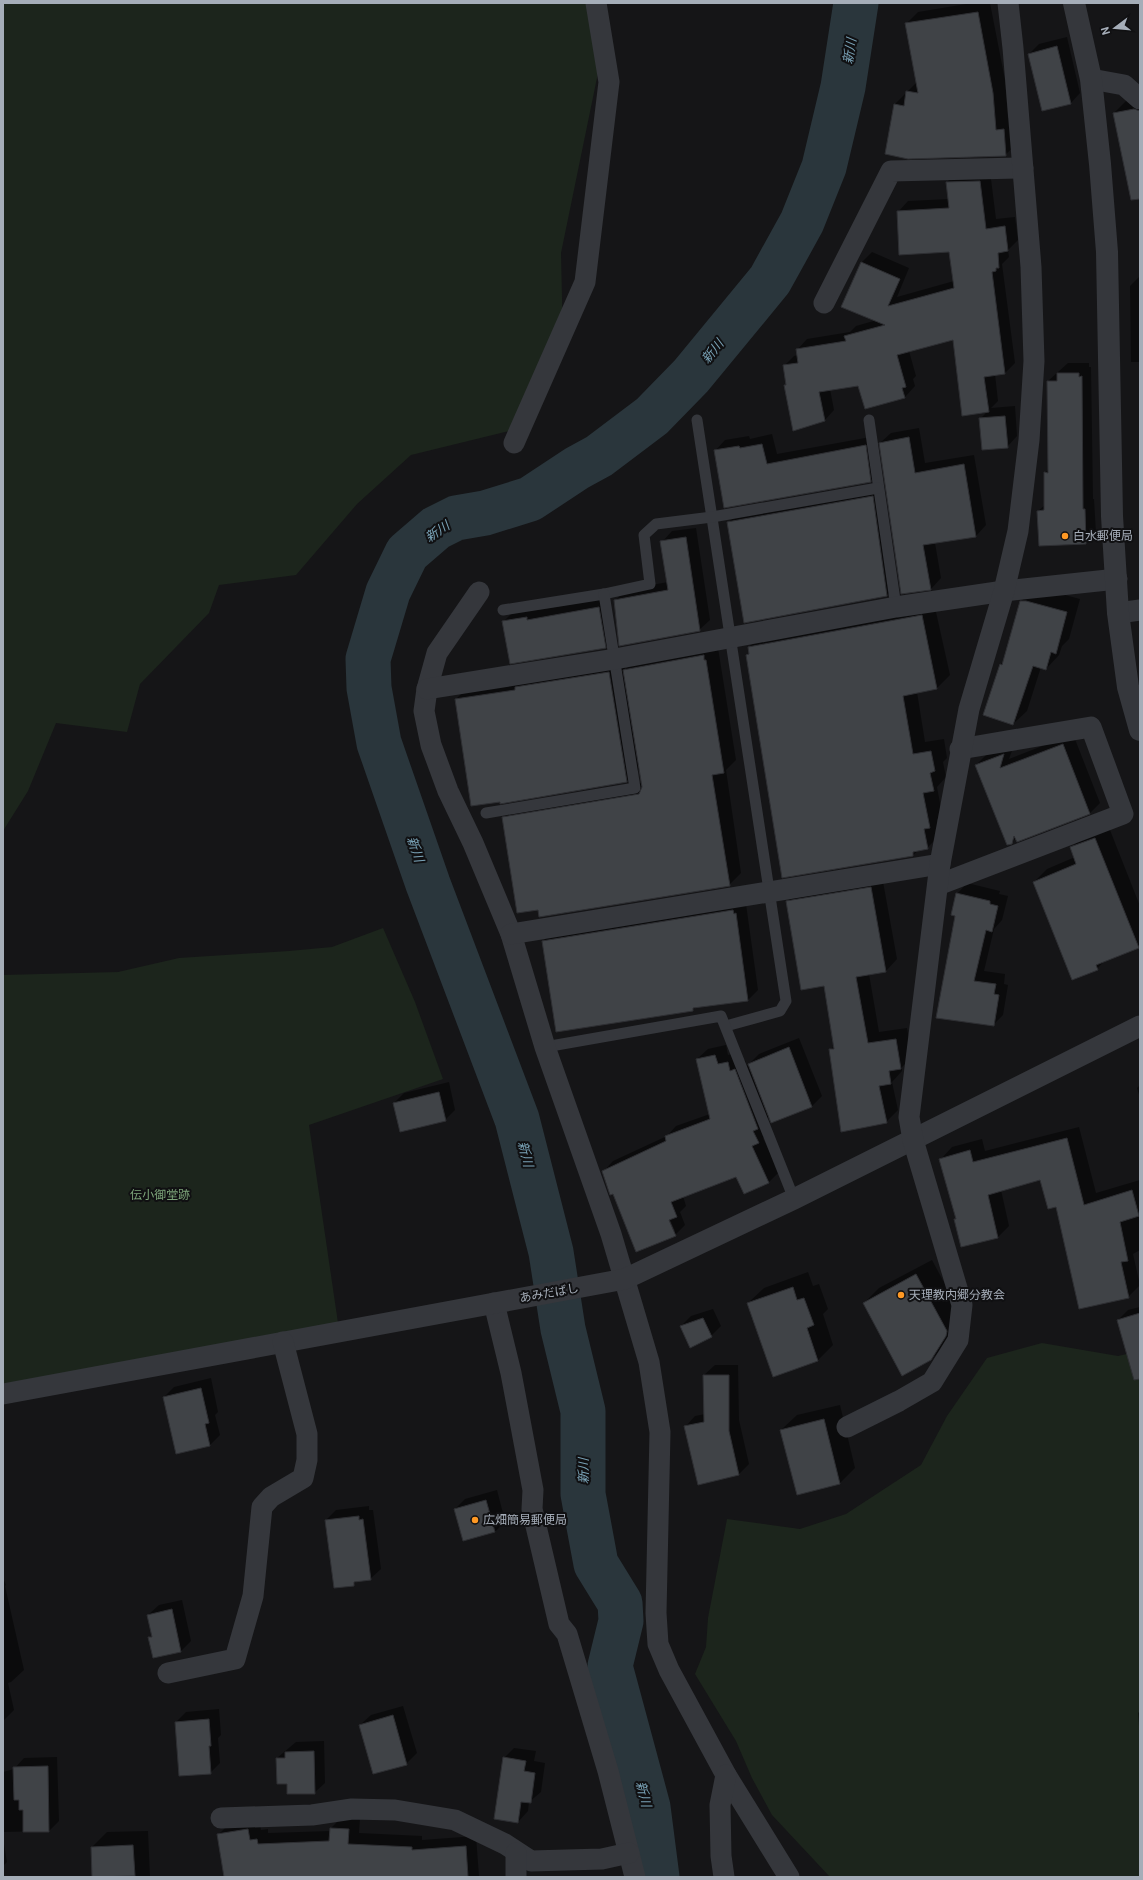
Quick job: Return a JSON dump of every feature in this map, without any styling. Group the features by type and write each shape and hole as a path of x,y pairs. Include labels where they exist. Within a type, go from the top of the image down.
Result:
{"street":[{"path":"514,444 585,282 609,82 596,3"},
{"path":"847,1427 899,1401 932,1382 958,1340 962,1305 913,1140 909,1117 940,864 960,749 969,709 1004,592 1018,531 1029,440 1034,361 1030,267 1023,168 1008,3"},
{"path":"1074,3 1091,79 1107,252 1112,516 1118,613 1128,687 1140,730"},
{"path":"1091,79 1124,85 1140,99"},
{"path":"824,304 891,171 1023,168"},
{"path":"427,689 615,660 729,637 896,607 1004,592 1117,579"},
{"path":"479,592 437,653 427,689 424,711 431,745 448,792 473,843 511,934 545,1047 611,1234 649,1362 660,1432 656,1613 658,1644 669,1670 726,1775 788,1877"},
{"path":"1118,613 1140,610"},
{"path":"938,885 1123,814 1091,727 960,749"},
{"path":"511,934 940,864"},
{"name":"あみだばし","path":"3,1394 625,1279 794,1199 1140,1026"},
{"path":"500,1302 533,1490 532,1509 559,1624 567,1634 572,1649 608,1771 635,1877"},
{"path":"168,1673 235,1658 253,1596 262,1507 271,1497 303,1478 307,1460 307,1434 283,1342"},
{"path":"724,1877 721,1856 720,1805 726,1775"},
{"path":"221,1818 312,1815 352,1809 395,1810 455,1820 505,1844 516,1853 531,1861 602,1859 629,1853"},
{"path":"516,1853 516,1877"}],"lane":[{"path":"697,420 729,637 786,1001 780,1011 726,1026"},
{"path":"869,420 896,607"},
{"path":"503,610 604,594 650,584 644,535 656,524 712,517 878,488"},
{"path":"486,813 635,788 604,594"},
{"path":"545,1047 721,1016 794,1199"}],"green space":[{"path":"3,3 585,3 606,34 561,253 563,342 525,427 411,455 357,504 296,575 219,585 209,613 140,684 127,732 56,723 28,791 3,831"},
{"name":"伝小御堂跡","path":"383,928 415,1002 443,1079 309,1125 338,1323 3,1384 3,975 118,972 179,958 332,947"},
{"path":"1042,1343 1118,1356 1140,1351 1140,1877 830,1877 772,1815 752,1778 736,1741 695,1674 706,1647 708,1618 727,1519 800,1529 846,1514 921,1465 947,1416 987,1358"}],"building":[{"path":"978,12 993,93 996,130 1004,129 1006,156 908,159 885,154 894,104 904,106 906,91 918,93 905,23"},
{"path":"1057,46 1071,104 1042,111 1028,54"},
{"path":"1134,109 1140,111 1140,199 1131,200 1113,113"},
{"path":"980,181 986,229 1005,226 1008,251 998,253 999,268 996,268 996,271 992,272 1005,374 984,377 989,412 962,416 953,340 897,355 906,387 902,388 905,398 865,409 858,386 819,392 825,421 793,431 784,385 786,385 783,365 798,363 796,349 846,341 844,336 885,325 841,307 861,262 900,279 888,306 954,288 949,252 899,255 897,211 949,208 946,182"},
{"path":"1057,373 1079,373 1079,377 1082,376 1083,509 1085,509 1086,544 1039,546 1037,511 1044,510 1044,472 1048,473 1047,381 1057,381"},
{"path":"1005,416 1008,448 982,450 979,418"},
{"path":"909,437 915,473 964,464 976,537 923,545 931,590 901,594 879,443"},
{"path":"762,444 767,464 866,445 871,482 724,508 714,450 739,446 740,448"},
{"path":"873,496 887,596 744,623 727,522"},
{"path":"686,537 700,631 619,646 614,600 668,590 660,541"},
{"path":"1020,601 1026,601 1067,612 1056,654 1051,652 1046,670 1033,666 1013,725 983,715 1000,664 1002,665"},
{"path":"599,607 606,648 510,664 502,621 527,617 527,620"},
{"path":"922,615 937,689 903,696 913,754 931,751 935,771 930,773 934,791 923,793 930,828 924,829 928,849 913,852 913,856 782,878 746,655 749,654 748,647"},
{"path":"704,655 724,773 712,775 730,886 539,917 538,910 517,913 502,817 639,794 642,787 623,670"},
{"path":"609,672 627,782 500,804 500,802 471,806 455,699 515,690 515,687"},
{"path":"1063,744 1090,814 1017,842 1014,836 1012,844 1007,845 975,765 1004,754 1000,768"},
{"path":"1095,838 1139,948 1096,965 1098,970 1072,980 1033,882 1076,864 1070,847"},
{"path":"871,887 886,972 856,977 868,1043 896,1039 901,1069 889,1071 891,1084 879,1086 887,1123 841,1132 829,1049 834,1049 824,986 801,990 786,901"},
{"path":"956,893 990,901 990,904 998,906 992,932 986,930 974,981 996,984 994,994 999,995 994,1026 936,1018 955,916 951,915"},
{"path":"733,910 734,914 736,913 748,1001 693,1008 693,1011 556,1032 542,941"},
{"path":"789,1047 812,1107 771,1123 748,1064"},
{"path":"715,1055 718,1064 728,1062 730,1071 735,1069 758,1129 753,1131 759,1143 752,1146 769,1183 744,1194 736,1177 671,1202 677,1217 669,1220 676,1236 636,1252 613,1194 610,1195 602,1171 666,1141 665,1136 710,1119 696,1059"},
{"path":"439,1092 446,1121 400,1132 393,1103"},
{"path":"1067,1138 1084,1205 1132,1190 1139,1216 1120,1222 1128,1261 1121,1262 1129,1298 1079,1309 1056,1207 1048,1209 1040,1180 988,1195 998,1238 961,1247 954,1219 956,1219 939,1159 970,1150 973,1162"},
{"path":"916,1274 947,1331 946,1336 931,1360 902,1376 863,1303"},
{"path":"793,1287 797,1300 804,1298 814,1325 807,1328 818,1361 773,1377 747,1303"},
{"path":"1140,1313 1140,1379 1134,1380 1117,1320"},
{"path":"703,1318 712,1337 690,1348 680,1326"},
{"path":"703,1375 729,1375 729,1431 739,1475 698,1485 684,1426 704,1422"},
{"path":"201,1388 209,1423 205,1424 210,1446 176,1454 163,1397"},
{"path":"824,1419 840,1484 797,1495 780,1430"},
{"path":"486,1500 495,1532 463,1541 454,1509"},
{"path":"359,1516 359,1520 363,1519 371,1580 354,1582 354,1586 334,1588 325,1520"},
{"path":"172,1609 181,1652 153,1658 148,1637 152,1637 147,1615"},
{"path":"393,1715 407,1765 373,1774 359,1725"},
{"path":"209,1719 211,1774 179,1776 175,1722"},
{"path":"314,1751 315,1794 287,1794 287,1784 277,1784 276,1758 285,1758 285,1752"},
{"path":"503,1757 526,1761 524,1771 535,1773 531,1803 521,1802 518,1823 494,1819"},
{"path":"48,1766 49,1832 23,1832 23,1810 19,1810 19,1800 14,1800 13,1767"},
{"path":"330,1828 349,1829 348,1844 412,1847 412,1850 466,1846 468,1877 224,1877 217,1834 248,1829 250,1840 257,1839 258,1844 329,1841"},
{"path":"133,1845 135,1876 92,1877 91,1847"}],"waterway":[{"name":"新川","path":"657,1877 648,1807 610,1666 621,1621 620,1603 596,1564 583,1494 583,1411 563,1329 551,1252 517,1119 428,884 379,743 369,688 368,659 388,592 407,553 436,528 456,518 485,513 530,499 577,468 599,456 652,416 691,376 770,280 802,222 824,167 843,87 856,3"}],"place":[{"name":"白水郵便局","path":"1065,536"},
{"name":"天理教内郷分教会","path":"901,1295"},
{"name":"広畑簡易郵便局","path":"475,1520"}]}
